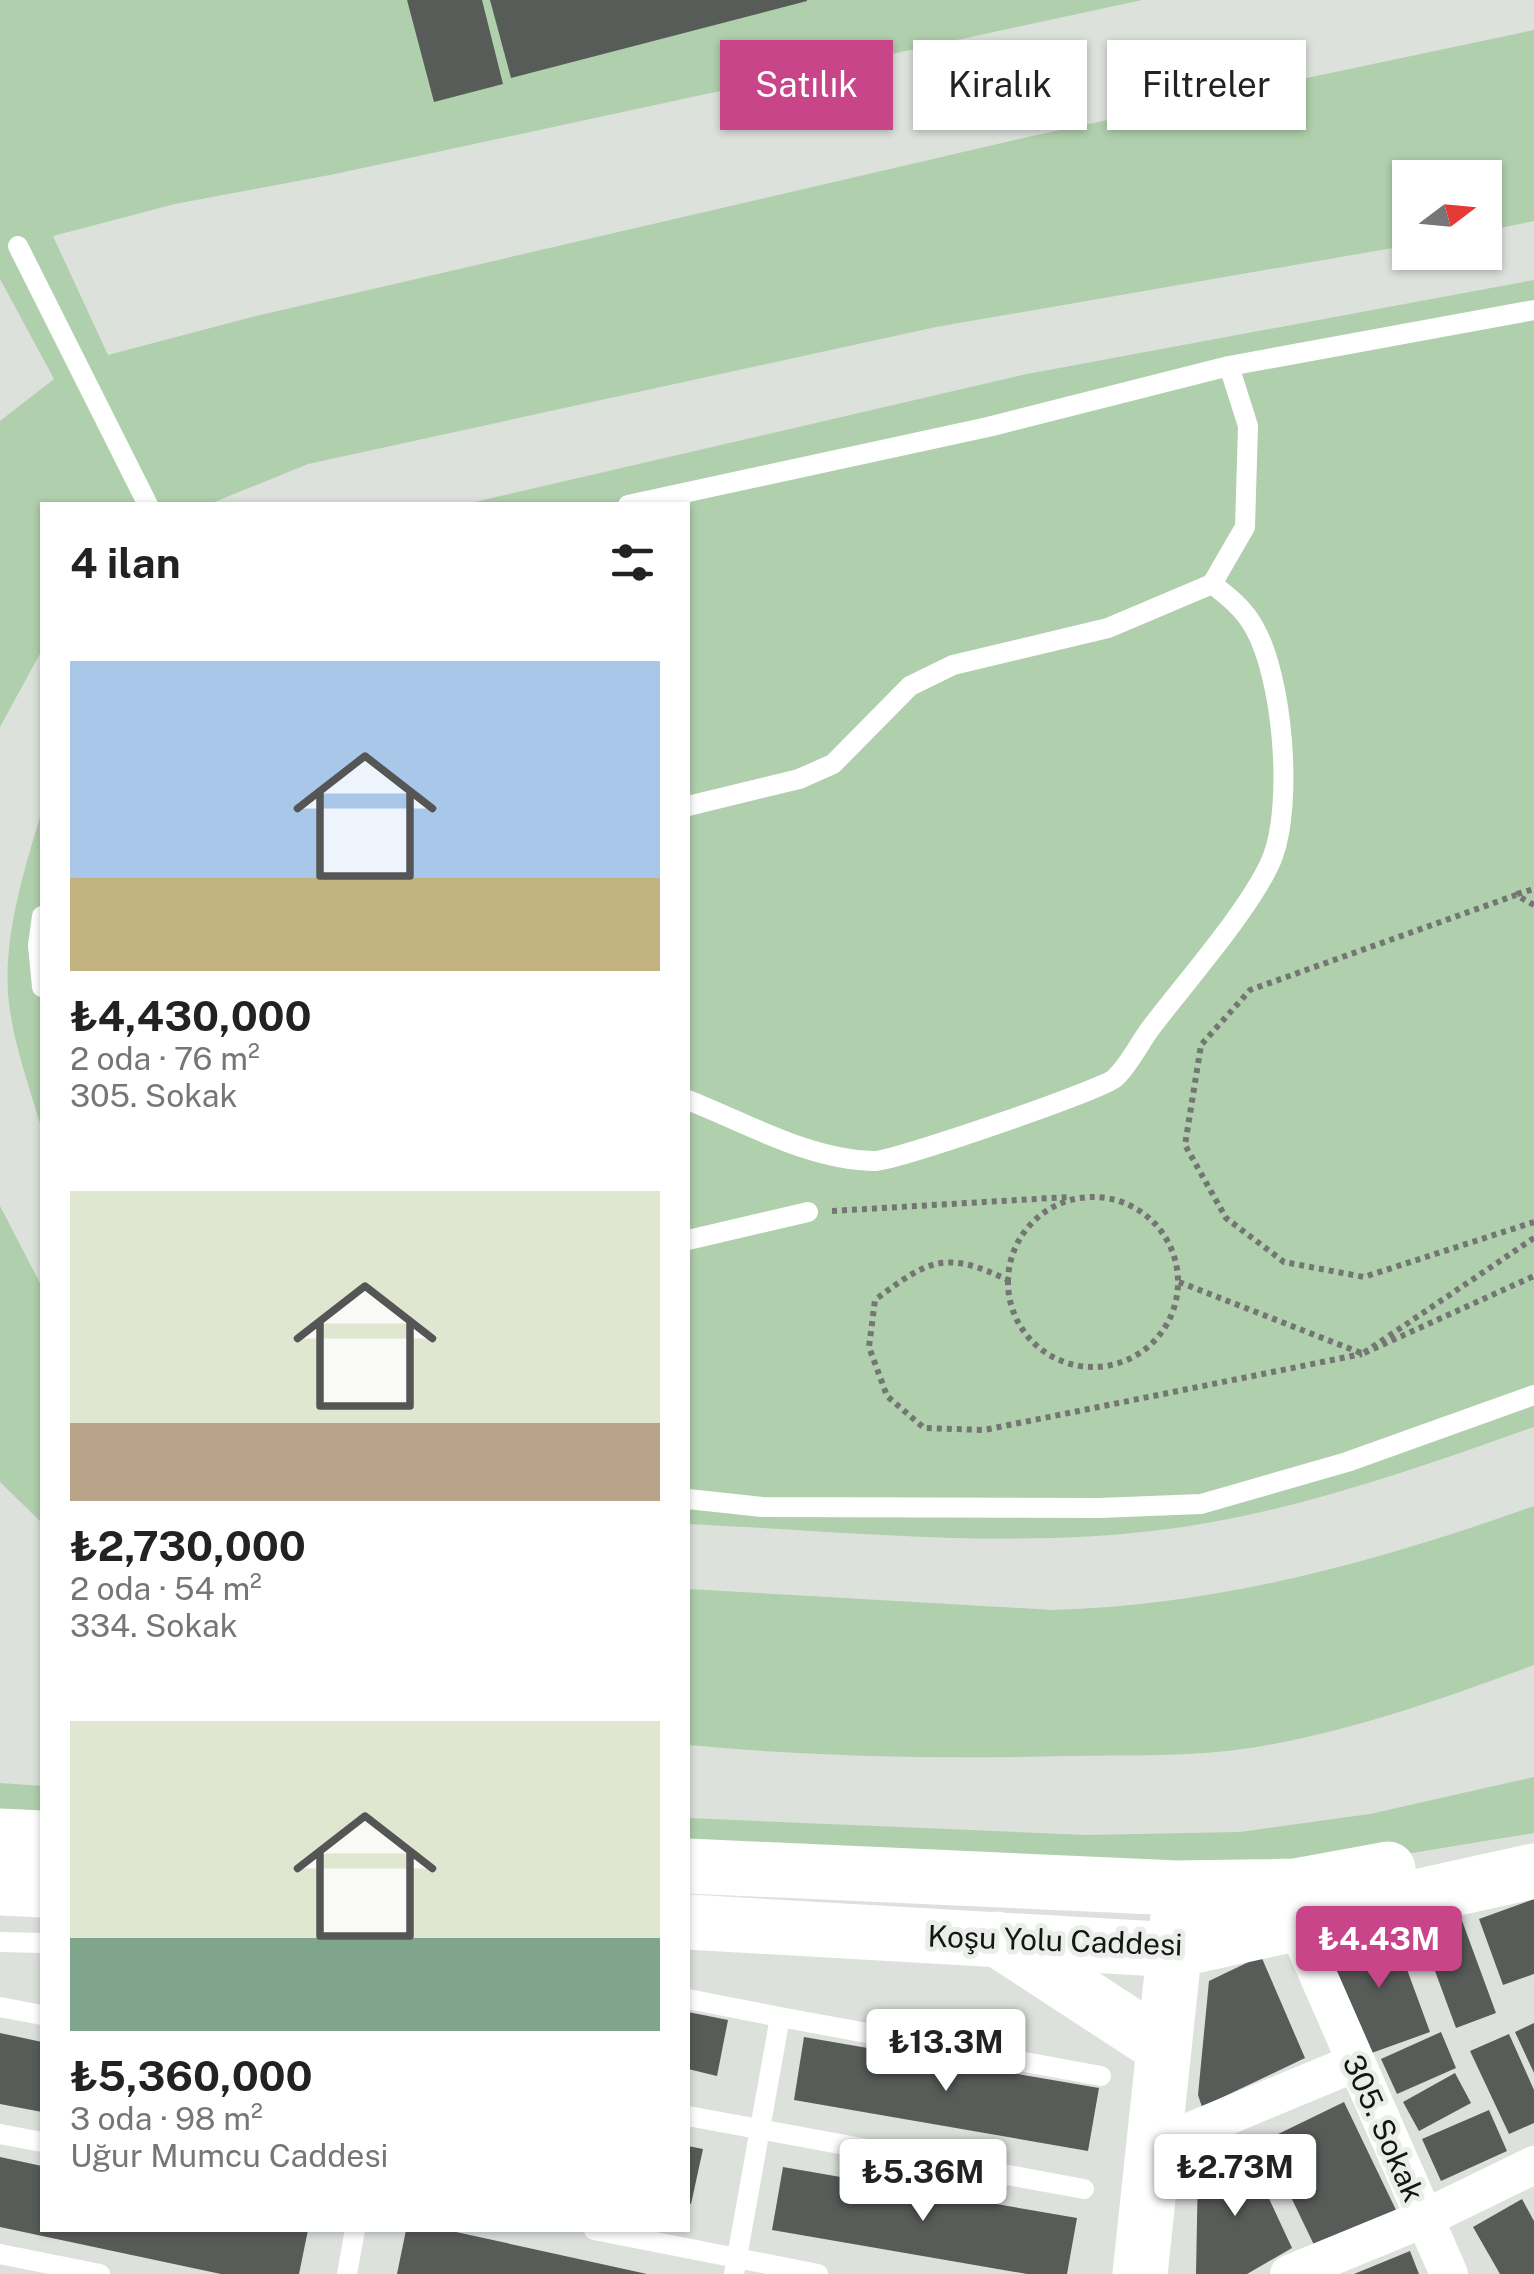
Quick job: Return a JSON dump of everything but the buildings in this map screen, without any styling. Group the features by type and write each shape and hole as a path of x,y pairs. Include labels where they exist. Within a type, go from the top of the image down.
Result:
{"main road":[{"path":"0,1836 40,1838"},
{"name":"Koşu Yolu Caddesi","path":"690,1922 995,1938 1177,1934 1534,1843"},
{"name":"Koşu Yolu Caddesi","path":"690,1866 1122,1885 1296,1906 1534,1872"},
{"path":"1122,1885 1164,1898 1177,1934 1140,2274"},
{"path":"0,1888 40,1890"},
{"path":"995,1938 1164,2048"}],"street":[{"name":"305. Sokak","path":"1296,1906 1354,2063 1449,2274"},
{"path":"1156,2146 1354,2063"},
{"path":"1289,2274 1423,2218 1534,2164"}],"lane":[{"path":"18,246 146,502"},
{"path":"642,502 988,427 1229,366 1534,310"},
{"path":"690,806 799,779 833,764 910,686 952,665 1108,628 1212,584 1245,528 1248,426 1229,366"},
{"path":"690,1101 825,1154 878,1162 928,1148 1114,1080 1231,923 1272,859 1280,827 1285,763 1270,676 1255,628 1235,602 1212,584"},
{"path":"40,930 40,966"},
{"path":"690,1240 808,1212"},
{"path":"690,1499 762,1507 1099,1508 1201,1504 1347,1462 1534,1395"},
{"path":"0,1942 40,1942"},
{"path":"690,1999 1101,2076"},
{"path":"0,2007 40,2015"},
{"path":"736,2267 780,2017"},
{"path":"690,2116 1084,2189"},
{"path":"0,2134 40,2142"},
{"path":"347,2274 355,2232"},
{"path":"602,2232 736,2267 818,2274"},
{"path":"0,2254 100,2274"}],"path":[{"path":"1534,889 1250,990 1200,1045 1185,1146 1226,1218 1284,1262 1364,1277 1534,1222"},
{"path":"1516,895 1534,905"},
{"path":"808,1212 1086,1196 1114,1199 1150,1220 1174,1254 1178,1282 1174,1310 1161,1334 1140,1353 1115,1364 1087,1367 1060,1360 1036,1345 1019,1323 1010,1281 1018,1242 1034,1220 1058,1204 1086,1196"},
{"path":"1362,1354 1534,1238"},
{"path":"1010,1281 968,1261 918,1267 875,1300 870,1347 888,1396 924,1428 984,1430 1362,1354 1534,1276"},
{"path":"1178,1282 1362,1354"}],"green space":[{"path":"0,0 1142,0 956,40 913,40 913,49 893,54 893,40 720,40 720,91 335,174 175,204 53,236 108,355 252,317 1032,136 1087,130 1087,124 1107,120 1107,130 1306,130 1306,78 1534,30 1534,221 1502,228 1502,160 1392,160 1392,248 936,327 308,464 214,502 40,502 40,654 0,727 0,421 54,379 0,279"},
{"path":"1534,280 1534,1427 1308,1501 1168,1529 988,1538 690,1524 690,502 475,502 1027,374"},
{"path":"40,817 40,1123 13,1028 8,994 9,947"},
{"path":"0,1206 40,1283 40,1521 0,1482"},
{"path":"1534,1506 1534,1665 1358,1724 1286,1742 1205,1753 877,1756 690,1745 690,1589 1053,1610 1177,1600 1237,1590 1416,1545"},
{"path":"1534,1777 1534,1833 1351,1863 690,1858 690,1818 1086,1835 1240,1832 1370,1814"},
{"path":"0,1783 40,1786 40,1827 0,1824"}]}
